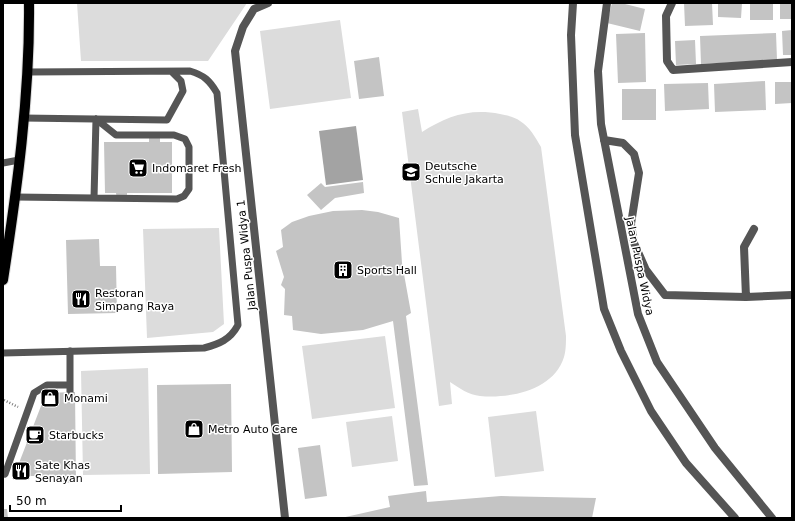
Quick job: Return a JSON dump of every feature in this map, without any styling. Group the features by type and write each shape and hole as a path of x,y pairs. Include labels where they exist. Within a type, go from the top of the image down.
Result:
{"main road":[{"path":"3,280 15,197 28,72 29,3"}],"street":[{"name":"Jalan Puspa Widya 1","path":"268,3 254,9 243,27 235,51 285,518"},
{"path":"573,3 571,35 575,135 604,309 621,351 651,411 686,463 735,518"},
{"name":"Jalan Puspa Widya","path":"607,3 598,71 601,124 638,314 657,362 715,448 772,518"},
{"path":"672,3 666,16 667,61 673,70 792,62"},
{"path":"604,140 623,142 634,154 639,173 632,224 634,243 646,270 666,295 746,297 792,295"},
{"path":"746,297 744,247 754,229"}],"lane":[{"path":"3,353 204,348 224,341 234,334 238,325 218,93 208,80 201,74 190,71 28,72"},
{"path":"23,118 167,120 184,91 181,81 172,72"},
{"path":"15,197 177,199 184,196 189,189 189,147 185,139 174,135 116,135 96,119"},
{"path":"94,198 96,119"},
{"path":"3,163 19,160"},
{"path":"3,473 5,474 34,393 39,388 46,385 70,389 70,351"}],"path":[{"path":"4,400 28,411"}],"shaded area":[{"path":"77,3 247,3 208,61 81,61"},
{"path":"340,20 351,98 270,109 260,31"},
{"path":"418,109 422,132 431,126 459,115 489,112 513,117 524,123 541,147 566,344 564,357 559,368 541,385 530,390 504,396 480,396 468,393 450,382 452,404 439,406 402,112"},
{"path":"356,126 363,180 326,185 319,131"},
{"path":"219,228 224,324 213,332 147,338 143,229"},
{"path":"385,336 395,408 312,419 302,346"},
{"path":"148,368 150,474 83,475 81,371"},
{"path":"536,411 544,471 495,477 488,417"},
{"path":"392,416 398,461 352,467 346,422"}],"building":[{"path":"612,3 621,3 645,9 640,31 607,23"},
{"path":"684,3 712,3 713,25 685,26"},
{"path":"718,3 742,3 741,18 718,17"},
{"path":"750,3 773,3 773,20 750,20"},
{"path":"780,3 792,3 792,19 780,19"},
{"path":"792,30 792,55 783,55 782,31"},
{"path":"645,33 646,82 618,83 616,34"},
{"path":"776,33 777,60 701,64 700,36"},
{"path":"695,40 696,64 676,65 675,41"},
{"path":"379,57 384,96 359,99 354,61"},
{"path":"765,81 766,110 715,112 714,84"},
{"path":"775,82 792,82 792,103 775,104"},
{"path":"708,83 709,109 665,111 664,84"},
{"path":"622,89 656,89 656,120 622,120"},
{"name":"Indomaret Fresh","path":"149,132 160,132 160,142 172,142 172,193 127,193 127,199 117,199 116,193 105,193 104,142 149,142"},
{"path":"363,182 364,193 335,198 321,210 307,195 321,183 325,187"},
{"name":"Sports Hall","path":"362,210 378,212 399,218 402,263 411,313 406,316 428,485 414,486 393,321 363,330 321,334 293,330 292,316 284,315 285,289 281,285 284,277 276,251 283,247 281,230 292,222 309,216 333,211"},
{"path":"99,239 100,266 116,266 117,313 68,314 66,240"},
{"name":"Metro Auto Care","path":"231,384 232,472 158,474 157,385"},
{"path":"75,392 76,482 63,483 63,476 14,476 46,393"},
{"path":"320,445 327,496 305,499 298,448"},
{"path":"426,491 427,502 501,496 596,498 592,518 341,518 390,507 388,496"},
{"path":"3,509 7,509 8,518 3,518"}],"place":[{"name":"Indomaret Fresh","path":"138,168"},
{"name":"Deutsche Schule Jakarta","path":"411,172"},
{"name":"Sports Hall","path":"343,270"},
{"name":"Restoran Simpang Raya","path":"81,299"},
{"name":"Monami","path":"50,398"},
{"name":"Metro Auto Care","path":"194,429"},
{"name":"Starbucks","path":"35,435"},
{"name":"Sate Khas Senayan","path":"21,471"}]}
